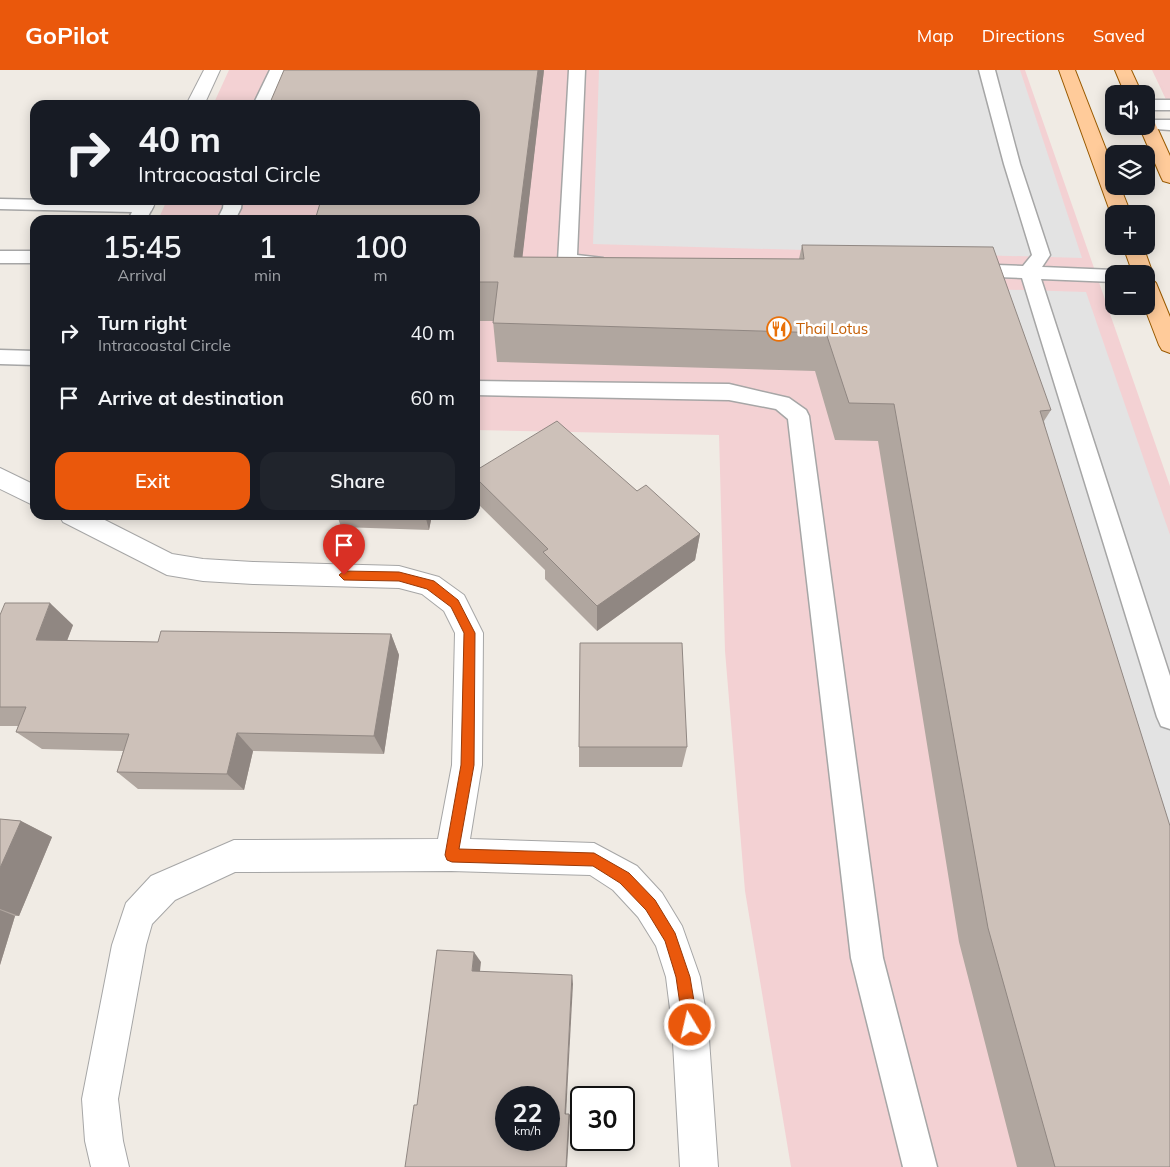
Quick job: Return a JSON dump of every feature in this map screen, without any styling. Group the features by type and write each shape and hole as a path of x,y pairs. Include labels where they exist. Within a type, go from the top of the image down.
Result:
{"main road":[{"path":"1067,70 1118,205"},
{"path":"1123,70 1130,85"},
{"path":"1152,135 1170,177"},
{"path":"1155,306 1170,345"}],"street":[{"path":"197,100 212,70"},
{"path":"0,478 30,493"},
{"path":"82,520 167,564 203,570 253,573 399,577 430,585 454,603 469,633 468,765 452,855"},
{"path":"110,1167 104,1141 100,1099 129,945 138,915 163,888 234,856 452,855 594,859 625,878 650,905 670,938 683,977 690,1025 699,1167"}],"lane":[{"path":"263,100 278,70"},
{"path":"577,70 567,261 614,262"},
{"path":"986,70 1012,164 1041,255 1029,271"},
{"path":"1155,105 1170,105"},
{"path":"1155,124 1170,125"},
{"path":"0,204 143,209"},
{"path":"0,257 30,257"},
{"path":"949,270 1029,271 1105,275"},
{"path":"1029,271 1170,717"},
{"path":"0,357 30,358"},
{"path":"480,388 729,392 782,402 798,416 867,958 920,1167"}],"shaded area":[{"path":"229,70 1025,70 1105,300 1105,315 1110,315 1170,486 1170,1167 791,1167 745,891 725,651 719,435 480,430 480,215 160,215 165,205 480,205 480,100 215,100"},
{"path":"599,70 1020,70 1082,258 593,244"},
{"path":"1152,70 1170,70 1170,108"},
{"path":"988,289 1086,292 1170,535 1170,941"}],"building":[{"path":"284,70 538,70 514,257 804,259 802,245 993,247 1051,410 1040,411 1170,826 1170,1167 1055,1167 988,928 894,404 849,403 826,333 493,323 498,282 480,282 480,215 316,215 320,205 480,205 480,100 271,100"},
{"path":"557,421 637,491 646,485 700,534 597,606 543,552 548,549 480,482 480,468"},
{"path":"5,603 50,603 36,640 158,642 161,631 391,634 374,736 237,733 227,774 117,772 129,734 16,732 26,707 0,707 0,615"},
{"path":"580,643 682,643 687,747 579,747"},
{"path":"0,819 21,821 0,868"},
{"path":"437,950 474,952 472,971 572,975 565,1114 569,1114 566,1167 405,1167 414,1105 417,1105"}],"place":[{"name":"Thai Lotus","path":"779,329"}],"route":[{"path":"344,575 399,577 430,585 454,603 469,633 468,765 452,855 594,859 625,878 650,905 670,938 683,977 690,1025"}]}
